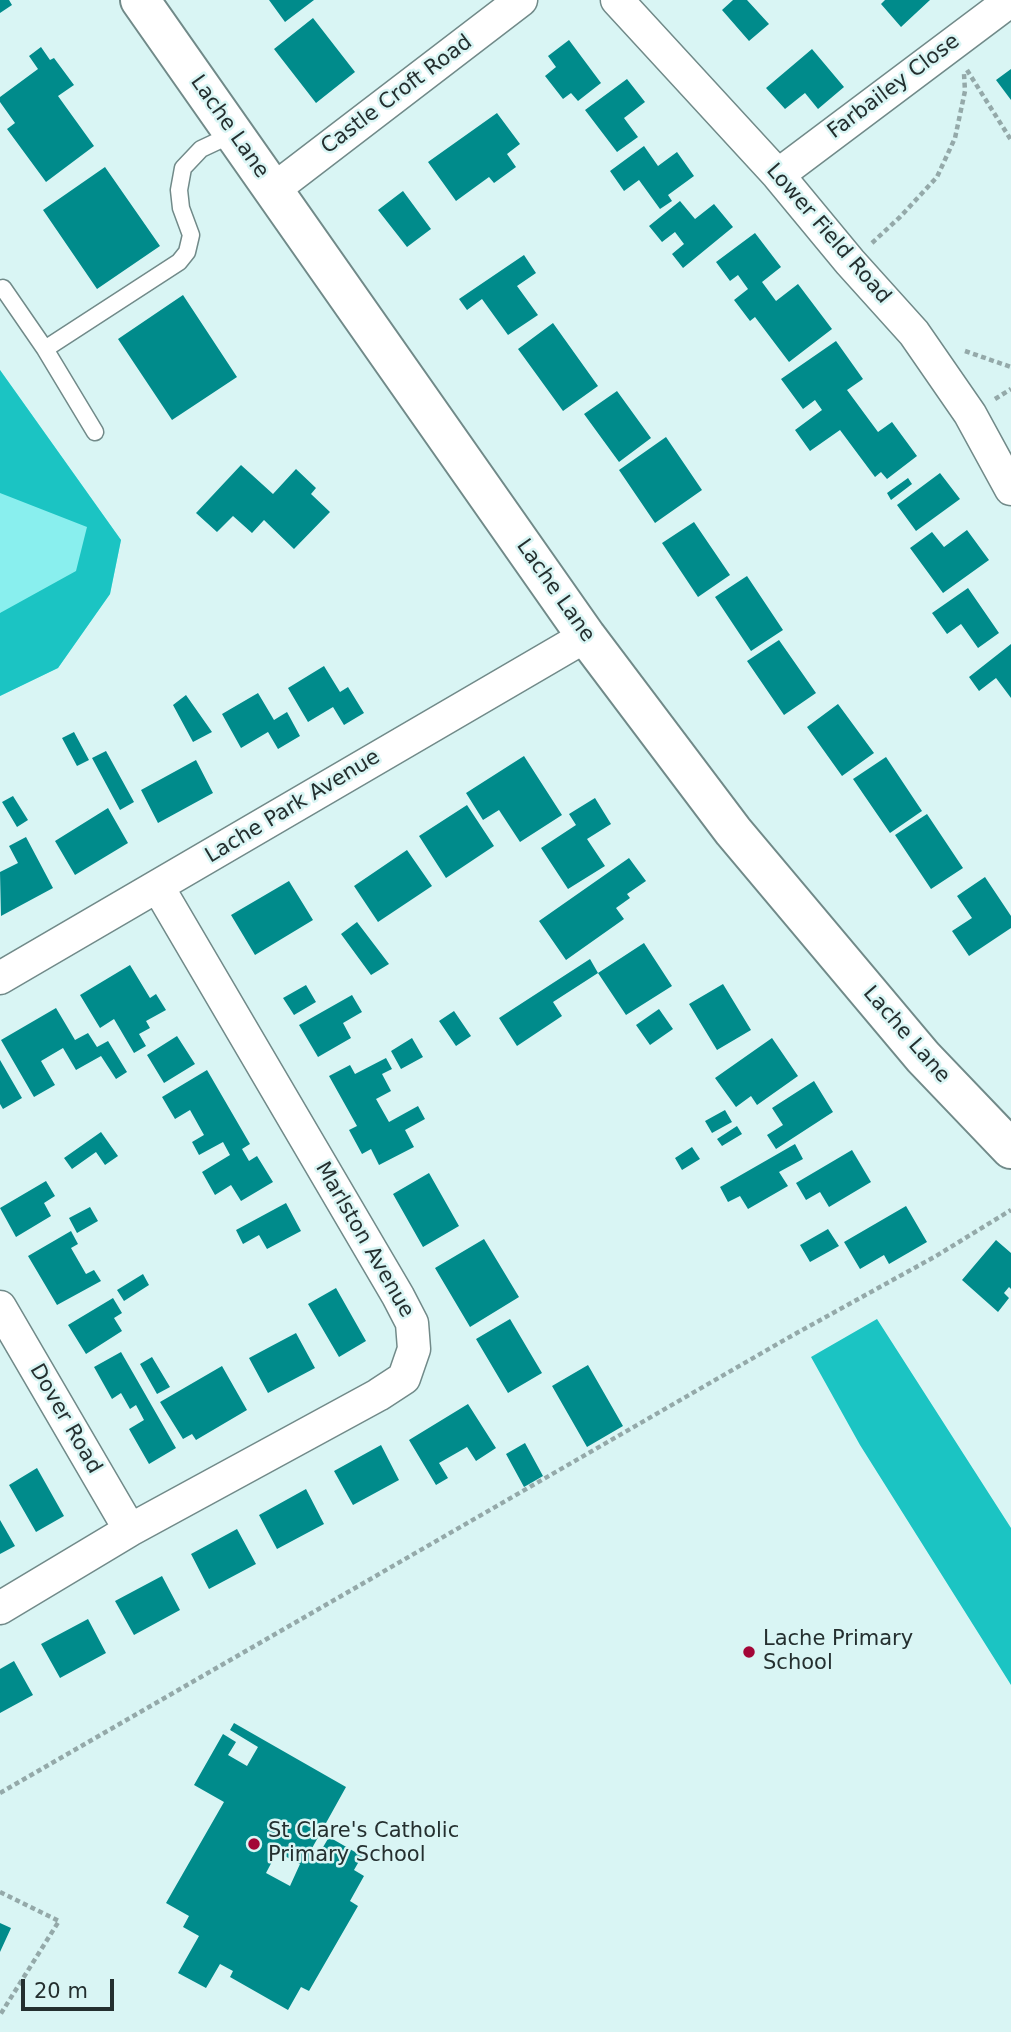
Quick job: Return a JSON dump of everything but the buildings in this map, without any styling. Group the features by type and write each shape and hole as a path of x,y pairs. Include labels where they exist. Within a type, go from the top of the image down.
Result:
{"street":[{"name":"Lache Lane","path":"140,0 586,636 733,831 923,1057 1011,1149"},
{"name":"Castle Croft Road","path":"273,190 521,0"},
{"name":"Lower Field Road","path":"617,0 778,175 850,262 914,333 970,414 1011,489"},
{"name":"Farbailey Close","path":"778,175 1011,0"},
{"name":"Lache Park Avenue","path":"0,978 586,636"},
{"name":"Marlston Avenue","path":"0,1608 130,1530 404,1378 414,1349 412,1323 398,1296 158,887"},
{"name":"Dover Road","path":"0,1307 130,1530"}],"lane":[{"path":"45,349 179,262 187,252 191,235 181,208 179,190 183,168 201,149 235,133"},
{"path":"2,288 45,349 95,432"}],"path":[{"path":"850,262 901,217 937,177 955,138 965,91 964,66 1011,140"},
{"path":"0,1793 774,1346 936,1256 1011,1210"},
{"path":"0,1892 59,1921 0,2015"}],"shaded area":[{"path":"0,370 121,540 110,594 58,668 0,696"},
{"path":"0,370 121,540 110,594 58,668 0,696 0,613 76,571 87,527 0,493"},
{"path":"877,1319 1011,1528 1011,1685 860,1445 811,1357"}],"place":[{"name":"Lache Primary School","path":"749,1652"},
{"name":"St Clare's Catholic Primary School","path":"254,1844"}]}
